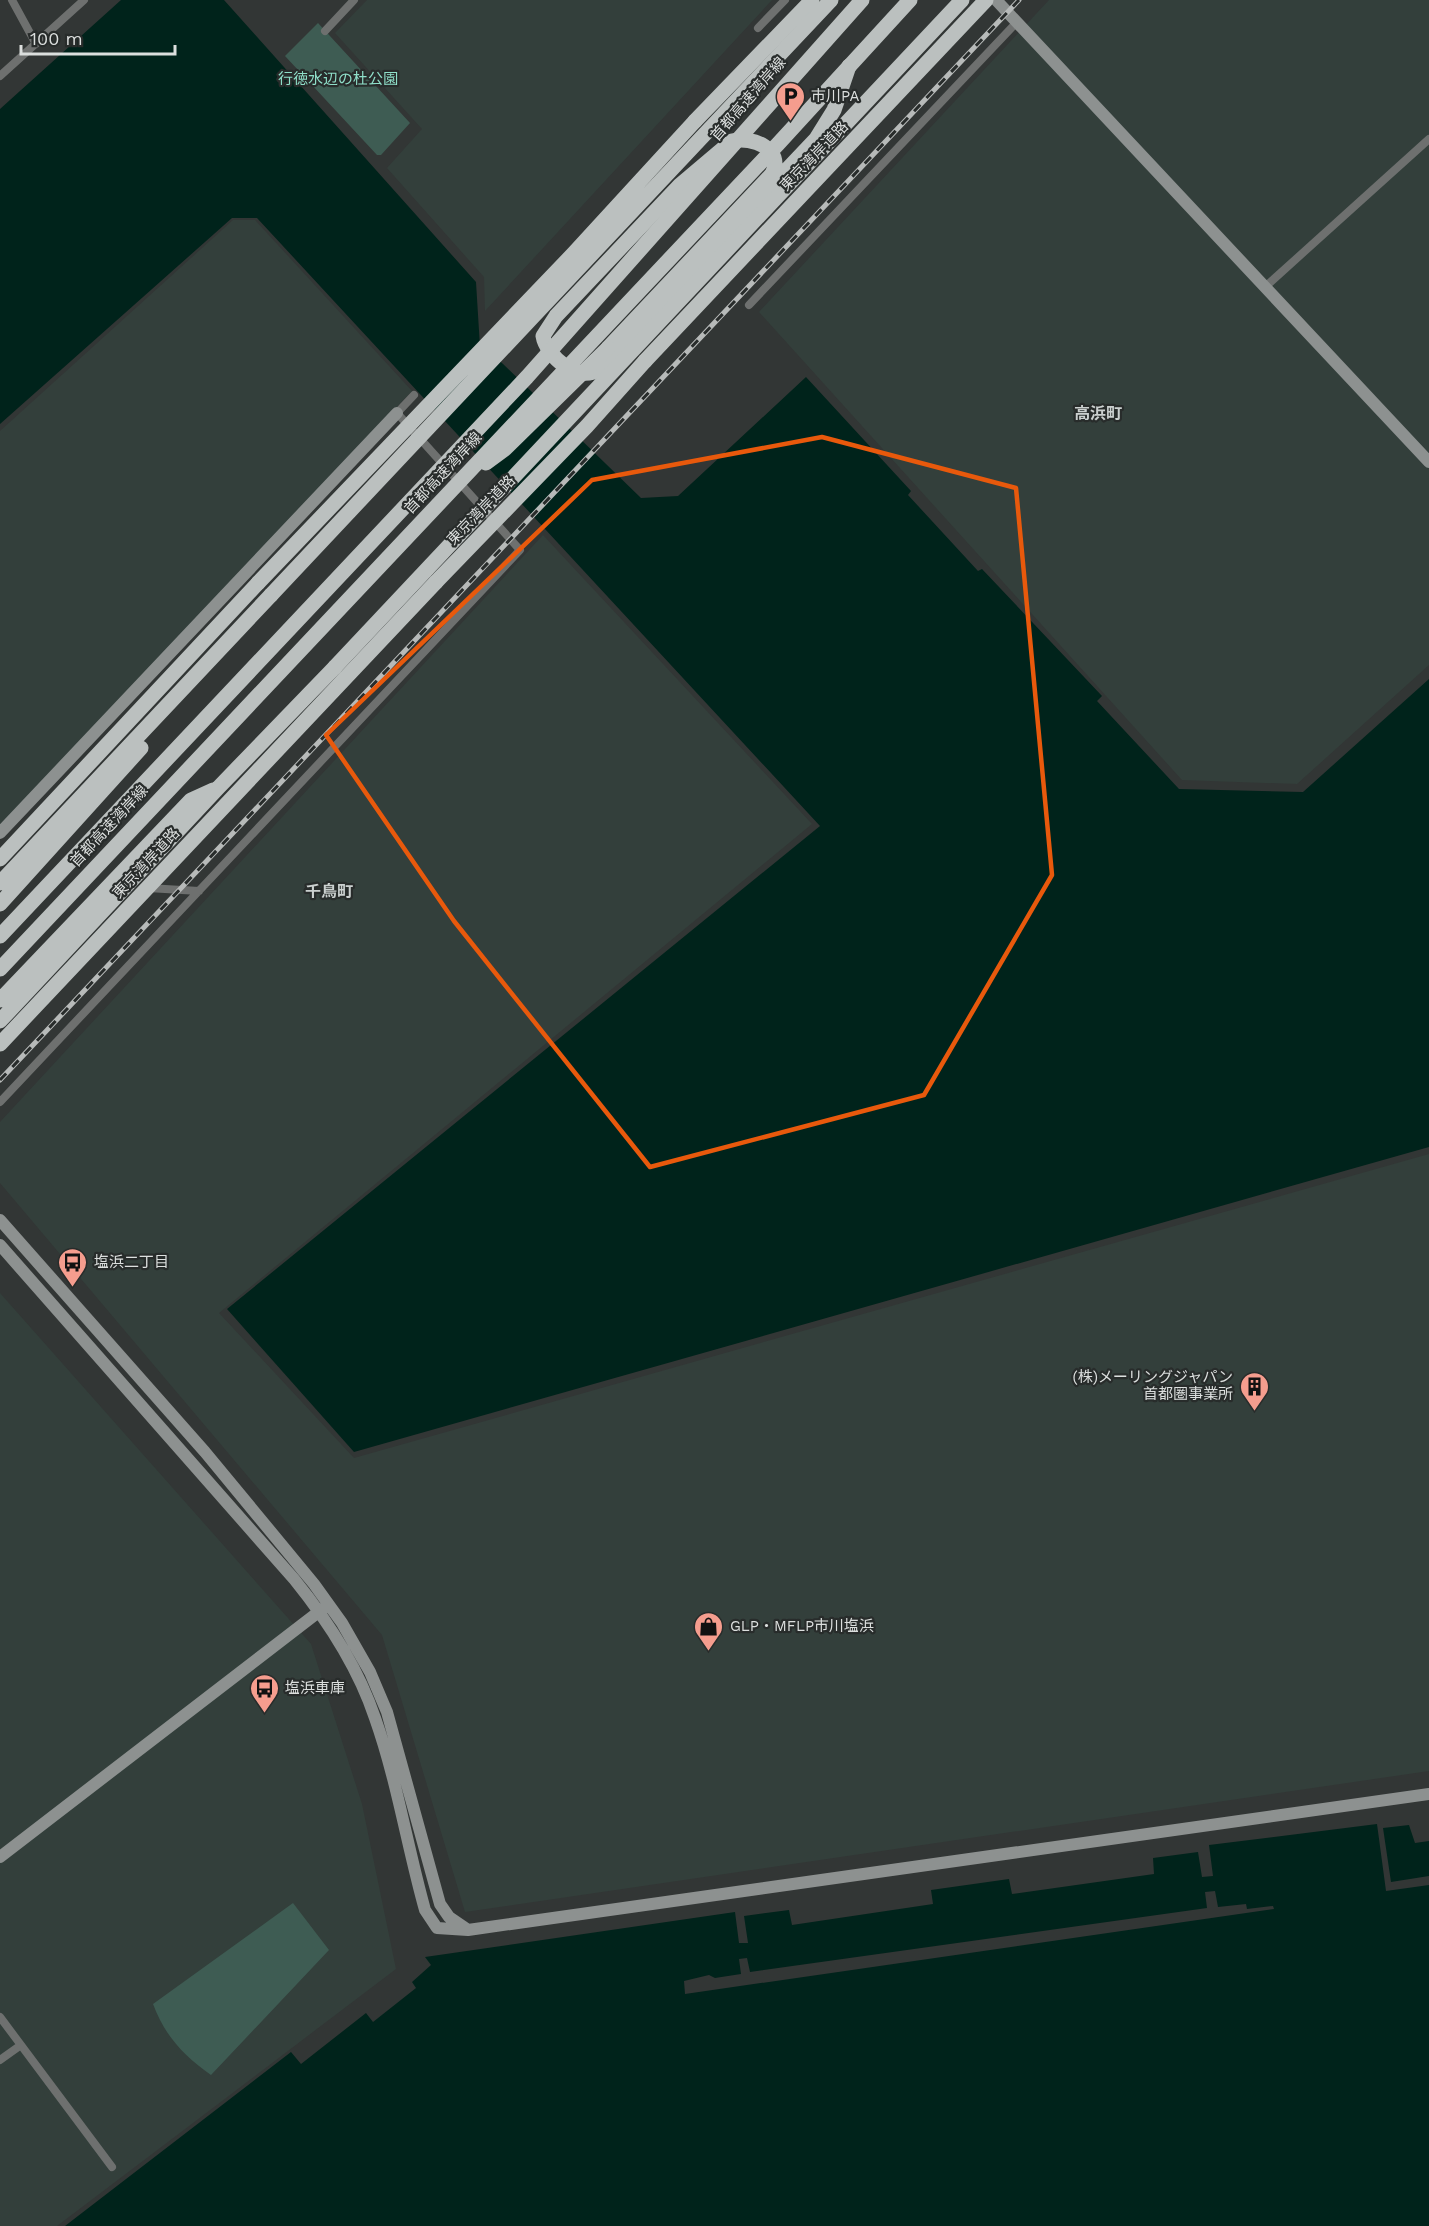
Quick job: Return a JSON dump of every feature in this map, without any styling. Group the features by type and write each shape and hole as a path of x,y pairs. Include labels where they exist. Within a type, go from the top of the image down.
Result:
{"highway":[{"path":"0,860 258,584 574,253 695,121 812,0"},
{"path":"0,884 831,0"},
{"name":"首都高速湾岸線","path":"0,936 527,377 862,0"},
{"name":"首都高速湾岸線","path":"0,969 910,0"},
{"name":"東京湾岸道路","path":"0,1044 148,888 341,672 447,547 962,0"},
{"name":"東京湾岸道路","path":"0,1021 218,788 341,672 587,426 645,361 986,0"},
{"path":"461,479 505,449 608,348 761,186 776,166 775,159 762,143 741,139 732,141 680,185 556,316 543,336 549,350 575,373 582,376 591,375 816,139 834,110 849,66"},
{"path":"419,440 437,411 574,253"},
{"path":"447,547 513,491 614,388 645,361"},
{"path":"0,904 111,783 235,634"},
{"path":"0,1000 110,882 192,800 218,788"}],"street":[{"path":"12,0 36,44"},
{"path":"0,76 84,0"},
{"path":"325,31 354,0"},
{"path":"758,28 784,0"},
{"path":"996,0 1429,462"},
{"path":"749,306 1017,22"},
{"path":"1265,287 1429,140"},
{"path":"0,833 414,395"},
{"path":"0,1102 520,550 397,413"},
{"path":"148,888 199,891"},
{"path":"0,1220 205,1452 283,1547 324,1608 375,1717 425,1910 432,1924 443,1930 468,1930 1429,1794"},
{"path":"0,1245 241,1520 324,1608 357,1647 387,1712 444,1911 468,1930"},
{"path":"17,1264 30,1253"},
{"path":"85,1342 98,1331"},
{"path":"192,1464 205,1452"},
{"path":"241,1520 252,1510"},
{"path":"273,1556 283,1547"},
{"path":"0,1857 324,1608"},
{"path":"417,1880 433,1876"},
{"path":"0,2017 112,2167"},
{"path":"0,2060 21,2044"}],"highlighted area":[{"path":"822,437 1016,488 1052,875 924,1095 650,1167 454,921 326,735 592,480"}],"shaded area":[{"path":"121,0 224,0 476,282 480,347 502,363 641,498 678,496 806,377 911,491 908,495 978,571 982,569 1102,696 1097,701 1179,789 1303,792 1429,679 1429,1147 354,1452 227,1309 820,826 257,218 232,218 0,424 0,109"},
{"path":"367,0 772,0 485,311 484,277 387,168 422,129 335,33"},
{"path":"1049,0 1429,0 1429,665 1297,784 1182,780 759,312"},
{"path":"233,220 255,220 412,391 0,825 0,431"},
{"path":"543,535 812,824 219,1313 354,1458 1429,1154 1429,1771 465,1912 382,1635 0,1183 0,1122"},
{"path":"0,1293 311,1644 362,1804 396,1969 57,2226 0,2226"},
{"path":"1377,1824 1386,1891 1429,1885 1429,2226 65,2226 291,2052 301,2064 366,2013 373,2022 416,1988 412,1982 431,1965 425,1957 735,1912 739,1943 748,1943 744,1916 789,1910 792,1925 933,1904 931,1890 1009,1879 1012,1894 1154,1874 1153,1858 1198,1852 1202,1877 1213,1876 1209,1845"},
{"path":"1409,1825 1415,1843 1429,1841 1429,1876 1391,1882 1383,1828"}],"green space":[{"name":"行徳水辺の杜公園","path":"318,23 410,123 381,155 377,155 285,56"},
{"path":"293,1903 329,1950 211,2075 176,2044 163,2026 153,2004"}],"pier":[{"path":"1215,1891 1218,1907 1246,1904 1247,1909 1273,1906 1274,1909 685,1994 684,1981 709,1975 715,1978 741,1974 739,1959 747,1958 750,1972 1207,1908 1205,1892"}],"railway":[{"path":"0,1080 1019,0"}],"place":[{"name":"市川PA","path":"790,122"},
{"name":"塩浜二丁目","path":"73,1288"},
{"name":"(株)メーリングジャパン 首都圏事業所","path":"1254,1412"},
{"name":"GLP・MFLP市川塩浜","path":"709,1652"},
{"name":"塩浜車庫","path":"264,1714"}],"district":[{"name":"高浜町","path":"1098,413"},
{"name":"千鳥町","path":"329,891"}]}
